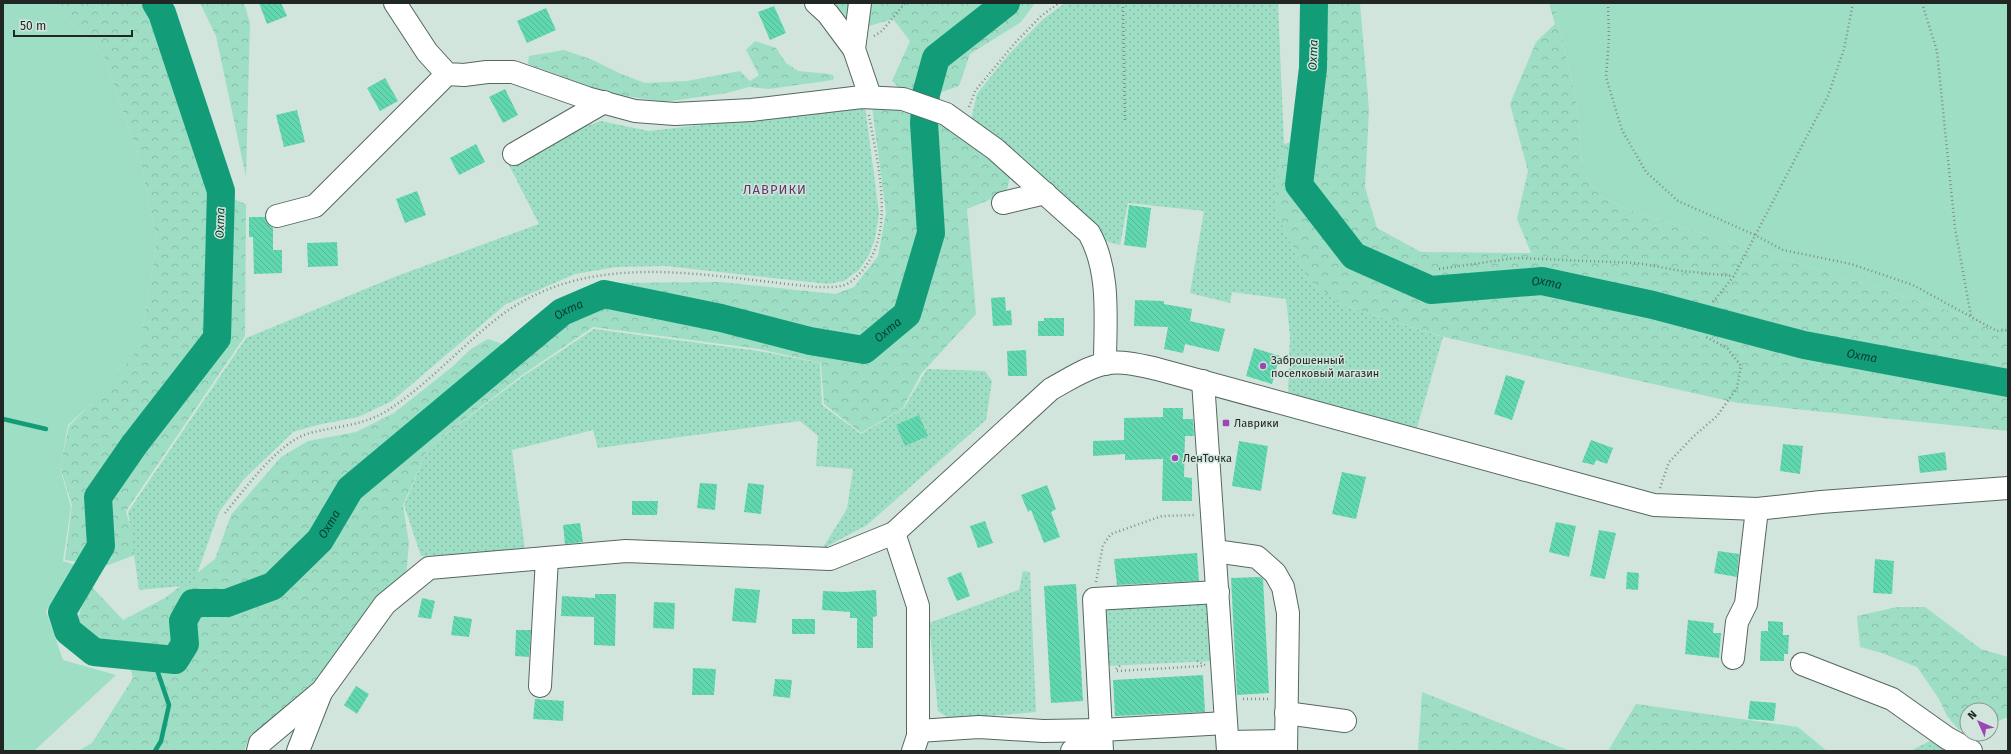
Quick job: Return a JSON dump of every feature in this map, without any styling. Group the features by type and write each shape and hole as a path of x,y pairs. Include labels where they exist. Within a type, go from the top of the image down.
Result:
{"street":[{"path":"395,3 427,52 447,74 464,75 486,72 513,72 635,111 675,114 751,110 868,96 903,99 946,114 994,149 1089,233 1097,247 1105,286 1105,364"},
{"path":"816,3 828,14 854,49 868,96"},
{"path":"854,49 860,3"},
{"path":"277,216 315,206 447,74"},
{"path":"514,154 604,102"},
{"path":"1003,203 1045,193"},
{"path":"258,751 260,743 322,691 385,604 429,568 626,551 830,559 894,533 1051,389 1077,375 1105,364 1130,363 1203,381 1654,505 1757,509 1821,502 2008,488"},
{"path":"1203,381 1228,739"},
{"path":"1733,658 1736,622 1746,604 1757,509"},
{"path":"894,533 918,606 916,739 979,728 1043,731 1101,740 1228,739 1286,746 1288,613 1283,587 1275,573 1257,557 1215,551"},
{"path":"540,686 547,558"},
{"path":"1101,740 1094,599 1218,592"},
{"path":"1802,664 1892,699 1947,738 1971,751"},
{"path":"298,751 322,691"},
{"path":"1286,706 1345,721"},
{"path":"1072,751 1101,740"}],"path":[{"path":"854,49 882,31 905,3"},
{"path":"964,127 975,91 1015,43 1041,16 1059,3"},
{"path":"1123,3 1125,121"},
{"path":"1608,3 1610,36 1606,77 1622,130 1646,172 1678,201 1755,235 1783,250 1851,264 1913,285 1997,331 2008,330"},
{"path":"1714,302 1734,276 1828,96 1844,49 1853,3"},
{"path":"1922,3 1938,51 1955,228 1971,317"},
{"path":"225,513 261,470 277,454 297,438 310,433 362,422 384,412 432,375 500,317 528,299 556,288 582,279 616,273 653,271 685,273 817,288 837,287 848,283 866,267 874,254 880,238 882,213 868,96"},
{"path":"1439,269 1515,258 1638,263 1682,272 1734,276"},
{"path":"1654,505 1669,462 1694,436 1717,416 1737,388 1741,366 1728,348 1706,337"},
{"path":"1094,599 1103,545 1111,534 1162,516 1213,522"},
{"path":"1113,671 1206,666"},
{"path":"1225,700 1286,706"}],"green space":[{"path":"3,3 48,3 103,53 141,164 157,241 140,348 103,393 68,425 60,468 71,507 63,561 75,565 46,611 63,660 116,675 34,751 3,751"},
{"path":"48,3 154,3 160,13 219,193 246,204 245,336 126,511 137,554 106,566 65,560 72,505 60,467 69,426 103,392 140,347 157,241 141,164 103,53"},
{"path":"200,3 244,3 250,23 246,177 216,36"},
{"path":"813,3 1035,3 1021,22 970,54 959,86 936,94 901,89 892,81 910,41 893,19 842,34"},
{"path":"1065,3 1278,3 1284,144 1275,187 1278,216 1308,280 1342,305 1443,337 1416,431 1288,394 1290,335 1286,299 1232,292 1230,303 1190,293 1204,211 1128,203 1120,245 1097,239 970,124 977,94 1009,54 1043,19"},
{"path":"1316,3 1360,3 1369,110 1365,187 1377,228 1421,252 1531,253 1517,219 1528,171 1510,104 1536,42 1555,24 1549,3 1554,3 1576,100 1583,173 1600,196 1629,210 2004,328 2008,327 2008,431 1738,403 1444,337 1342,305 1308,280 1278,216 1275,187 1284,144 1318,134 1307,133 1315,68"},
{"path":"1554,3 2008,3 2008,327 2004,328 1629,210 1600,196 1583,173 1576,100"},
{"path":"755,41 776,48 786,63 798,71 830,74 834,76 833,80 769,89 749,87 727,93 665,102 619,95 580,84 528,64 529,56 564,50 593,60 621,74 645,83 687,81 740,71 750,81 759,75 746,50"},
{"path":"893,104 943,119 1011,174 1006,193 967,209 976,314 921,374 903,408 861,433 824,404 821,363 759,349 593,327 521,376 428,448 403,505 409,543 406,576 322,677 284,714 250,735 244,751 78,751 92,743 133,678 125,648 93,645 77,621 89,584 123,620 165,598 215,559 231,515 281,457 308,441 356,432 394,413 452,367 471,349 488,339 506,345 565,299 602,283 721,282 835,294 854,287 878,256 886,213 872,107"},
{"path":"865,106 879,213 875,239 869,255 859,270 844,281 828,284 666,266 616,267 575,274 506,304 392,401 358,417 317,425 293,432 244,479 219,512 193,585 139,590 128,512 246,338 397,276 539,224 509,165 569,132 601,121 649,131"},
{"path":"594,329 759,351 820,363 822,405 861,434 904,408 927,369 985,371 992,381 986,420 867,525 822,549 847,509 853,469 816,466 818,436 800,421 598,448 593,430 512,450 525,550 421,556 404,505 428,448 522,377"},
{"path":"1023,571 1030,572 1036,712 950,719 938,711 929,623 1019,590"},
{"path":"1210,602 1212,661 1106,666 1104,607"},
{"path":"1897,607 1925,607 1981,649 2008,657 2008,717 1999,721 1999,702 1959,702 1959,730 1947,716 1939,699 1917,667 1882,653 1860,647 1857,616"},
{"path":"1422,692 1570,751 1418,751"},
{"path":"1636,704 1798,727 1827,751 1608,751"},
{"path":"1936,738 1959,751 1910,751"}],"building":[{"path":"259,3 281,3 287,16 267,24"},
{"path":"774,6 786,33 770,40 758,12"},
{"path":"546,8 556,30 527,43 517,21"},
{"path":"385,78 398,101 380,111 367,88"},
{"path":"505,89 518,115 503,123 489,97"},
{"path":"297,110 305,142 284,147 276,115"},
{"path":"476,144 485,162 459,175 450,158"},
{"path":"417,191 426,215 405,223 396,199"},
{"path":"1129,205 1151,208 1146,248 1124,245"},
{"path":"249,217 265,217 268,224 273,228 273,250 282,250 282,273 254,274 253,237 249,237"},
{"path":"337,242 338,266 308,267 307,243"},
{"path":"1005,297 1006,311 1011,310 1012,325 993,326 991,298"},
{"path":"1135,300 1164,301 1164,304 1192,309 1190,321 1225,329 1219,352 1185,344 1183,353 1164,349 1168,327 1134,326"},
{"path":"1044,318 1064,318 1064,336 1038,336 1038,321 1044,321"},
{"name":"Заброшенный поселковый магазин","path":"1254,348 1280,356 1272,384 1246,376"},
{"path":"1026,350 1027,376 1008,376 1007,351"},
{"path":"1506,375 1525,381 1512,420 1494,414"},
{"path":"1163,408 1183,408 1183,419 1193,419 1194,436 1185,436 1184,477 1192,478 1192,501 1162,501 1163,459 1125,460 1125,454 1093,456 1093,441 1124,440 1124,418 1163,417"},
{"path":"919,415 928,436 905,446 896,425"},
{"path":"1591,440 1613,448 1607,464 1596,460 1594,465 1582,462"},
{"path":"1239,441 1268,446 1261,491 1232,486"},
{"path":"1783,444 1803,446 1800,474 1780,471"},
{"path":"1945,452 1947,470 1920,473 1918,456"},
{"path":"1342,472 1366,477 1356,519 1332,514"},
{"path":"700,483 717,484 715,510 697,508"},
{"path":"748,483 764,485 761,514 744,512"},
{"path":"1047,485 1056,509 1051,512 1060,537 1044,543 1031,510 1028,512 1021,495"},
{"path":"632,501 658,501 657,515 632,515"},
{"path":"985,521 993,543 978,548 970,526"},
{"path":"1556,522 1576,526 1569,557 1549,552"},
{"path":"580,523 583,542 565,544 563,525"},
{"path":"1599,530 1616,533 1605,579 1590,576"},
{"path":"1718,551 1739,554 1737,577 1714,573"},
{"path":"1197,553 1199,581 1117,585 1114,559"},
{"path":"1875,559 1894,561 1892,594 1873,593"},
{"path":"961,572 970,596 957,601 947,578"},
{"path":"1627,572 1639,573 1638,590 1626,589"},
{"path":"1260,577 1263,579 1269,693 1237,695 1231,578"},
{"path":"1076,584 1083,701 1051,703 1044,586"},
{"path":"735,588 760,590 756,623 732,621"},
{"path":"876,590 877,616 873,617 873,648 857,648 857,618 850,618 850,612 822,610 823,591 845,592"},
{"path":"595,594 616,594 615,646 594,645 594,617 561,616 562,596 595,598"},
{"path":"422,598 435,601 431,619 418,617"},
{"path":"654,602 675,603 674,629 653,628"},
{"path":"454,616 472,619 469,637 451,635"},
{"path":"792,619 815,619 815,634 792,634"},
{"path":"1688,620 1714,623 1713,633 1721,633 1719,658 1685,654"},
{"path":"1768,621 1783,622 1783,635 1789,635 1788,654 1784,654 1784,661 1760,661 1761,631 1768,631"},
{"path":"516,630 531,630 529,657 515,656"},
{"path":"693,668 716,669 714,695 692,695"},
{"path":"1203,675 1205,712 1115,716 1113,680"},
{"path":"775,679 792,680 790,698 773,696"},
{"path":"356,686 369,694 357,714 344,705"},
{"path":"535,699 564,701 563,721 533,719"},
{"path":"1750,701 1776,703 1774,721 1748,719"}],"waterway":[{"name":"Охта","path":"156,3 162,13 221,191 217,338 134,445 98,497 101,546 62,612 68,631 94,652 175,660 185,644 183,621 193,603 227,603 273,586 320,540 350,489 562,312 604,294 721,318 810,341 864,350 907,314 931,233 924,123 926,94 936,58 1006,3"},
{"name":"Охта","path":"1314,3 1313,68 1299,185 1354,256 1431,290 1542,281 1653,305 1804,345 2008,383"},
{"path":"3,419 46,429"},
{"path":"153,658 169,705 161,741 155,751"}],"place":[{"name":"Заброшенный поселковый магазин","path":"1263,366"},
{"name":"Лаврики","path":"1226,423"},
{"name":"ЛенТочка","path":"1175,458"}],"district":[{"name":"ЛАВРИКИ","path":"775,189"}]}
